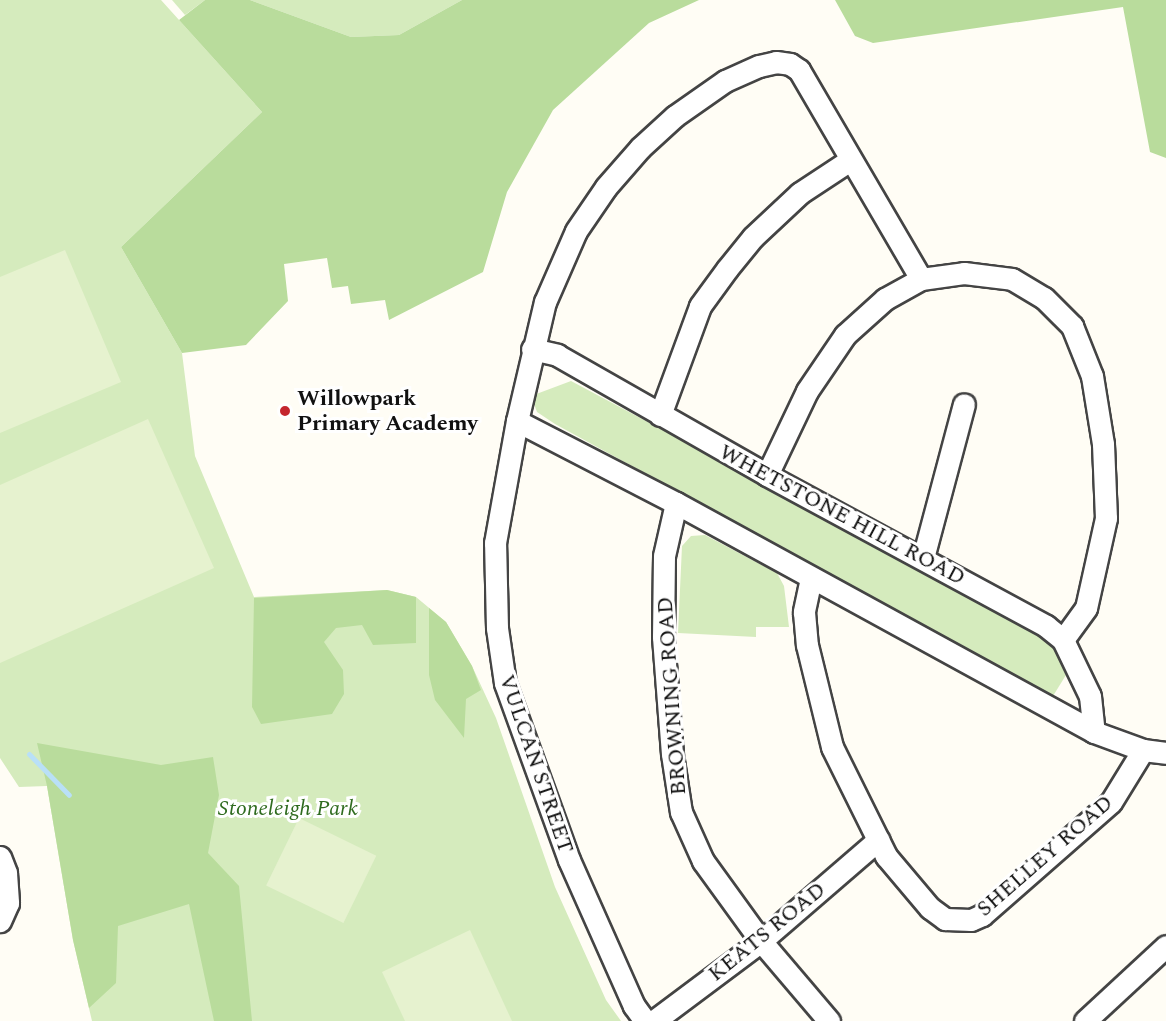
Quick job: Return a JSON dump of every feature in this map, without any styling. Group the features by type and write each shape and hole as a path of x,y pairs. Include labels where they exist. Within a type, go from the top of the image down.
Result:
{"street":[{"name":"VULCAN STREET","path":"645,1021 634,1006 569,860 505,683 497,628 495,543 532,349 545,302 576,231 606,187 640,148 675,116 725,81 759,66 776,62 790,64 799,70 850,160"},
{"path":"660,415 700,306 714,287 753,237 800,193 850,160 921,279"},
{"path":"767,475 807,391 845,335 885,299 921,279 964,273 1012,279 1044,298 1072,326 1092,376 1103,444 1106,518 1086,608 1063,640"},
{"name":"WHETSTONE HILL ROAD","path":"532,349 557,356 767,475 1046,626 1063,640 1090,696 1094,732"},
{"path":"923,558 964,404"},
{"path":"517,421 676,504 1094,732 1143,750 1166,753"},
{"name":"BROWNING ROAD","path":"676,504 664,556 663,637 672,754 681,812 703,861 761,941 829,1021"},
{"path":"811,578 804,612 807,645 832,747 878,840"},
{"name":"SHELLEY ROAD","path":"878,840 886,856 930,908 945,919 959,922 971,920 982,915 1111,802 1143,750"},
{"name":"KEATS ROAD","path":"654,1021 761,941 878,840"},
{"path":"0,856 6,873 8,903 0,921"},
{"path":"1085,1021 1166,946"}],"green space":[{"name":"Stoneleigh Park","path":"0,0 161,0 262,112 121,247 182,353 195,456 254,597 387,590 416,597 446,622 472,666 496,718 555,887 606,1000 621,1021 92,1021 73,940 47,786 19,787 0,758"},
{"path":"172,0 205,0 185,15"},
{"path":"205,0 250,0 351,37 399,35 462,0 699,0 649,23 553,110 507,192 483,272 389,320 385,300 351,304 348,286 332,288 327,258 284,264 288,301 246,345 182,353 121,247 262,112 179,20"},
{"path":"250,0 462,0 399,35 351,37"},
{"path":"835,0 1166,0 1166,158 1150,152 1123,7 873,43 855,36"},
{"path":"65,250 121,382 0,433 0,277"},
{"path":"571,381 1039,631 1054,649 1066,675 1053,696 555,424 537,412 531,396"},
{"path":"148,419 214,568 0,663 0,485"},
{"path":"705,535 777,573 784,586 789,627 756,627 756,637 678,633 682,546 691,536"},
{"path":"387,590 416,597 416,643 373,645 362,625 336,628 324,642 343,670 344,694 332,714 261,724 252,707 254,598"},
{"path":"429,608 446,622 472,666 481,690 466,699 464,738 435,700 429,675"},
{"path":"37,743 161,765 213,757 219,795 208,853 239,886 252,1021 214,1021 189,904 118,926 116,983 89,1008 73,940 47,786"},
{"path":"299,818 376,856 343,923 266,885"},
{"path":"470,930 512,1021 405,1021 382,972"}],"waterway":[{"path":"29,754 69,795"}],"place":[{"name":"Willowpark Primary Academy","path":"285,411"}]}
